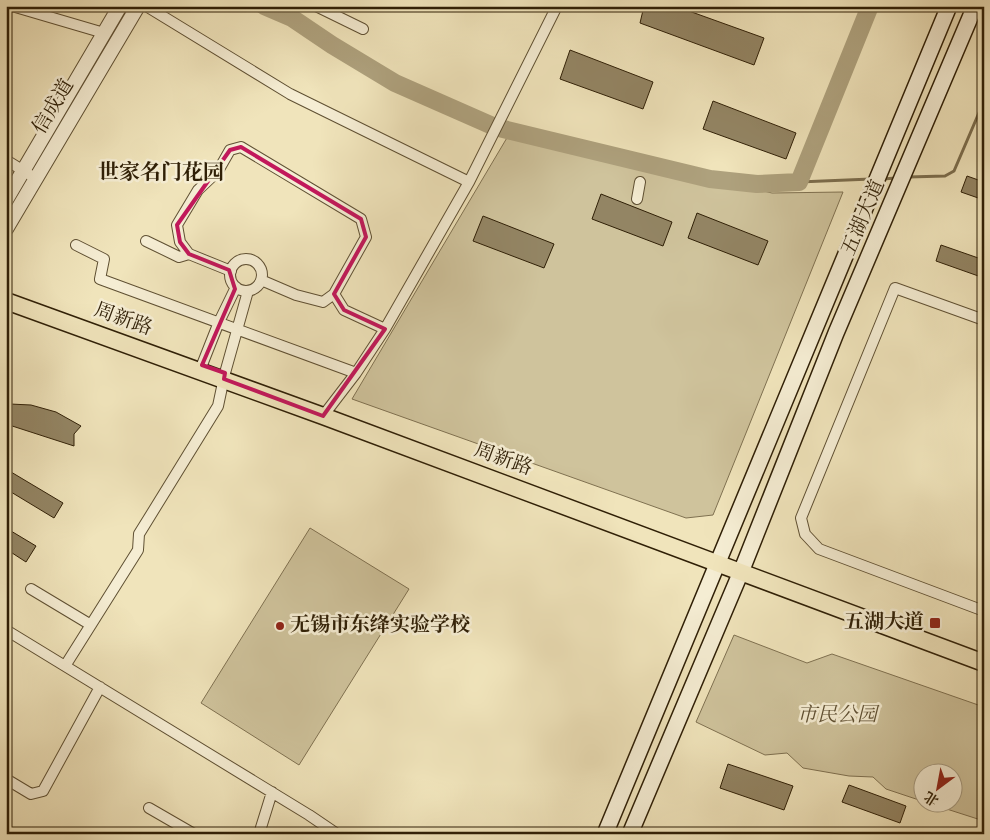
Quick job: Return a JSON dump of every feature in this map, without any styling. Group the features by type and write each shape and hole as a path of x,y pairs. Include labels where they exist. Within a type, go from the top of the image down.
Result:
{"main road":[{"name":"五湖大道","path":"605,834 948,6"},
{"name":"五湖大道","path":"630,834 742,570 836,333 975,6"},
{"name":"周新路","path":"6,296 201,368"},
{"name":"周新路","path":"6,301 224,376 719,561 984,663"},
{"name":"周新路","path":"742,570 984,657"}],"street":[{"path":"12,6 104,33"},
{"name":"信成道","path":"6,229 30,174 120,6"},
{"name":"信成道","path":"6,200 30,174 138,6"},
{"path":"146,6 290,94 469,182"},
{"path":"316,6 363,29"},
{"path":"325,414 356,373 385,329 469,182 557,6"},
{"path":"230,271 189,254 180,242 176,225 198,190 218,171 230,150 242,146 361,219 366,237 334,294 323,302 296,296 261,280"},
{"path":"6,160 30,174"},
{"path":"637,199 640,182"},
{"path":"146,241 179,257 189,254"},
{"path":"76,245 104,260 100,279 356,373"},
{"path":"239,261 252,261 256,263 261,271 261,280 256,287 248,291 240,290 231,280 230,271 239,261"},
{"path":"201,368 219,322 236,287"},
{"path":"984,320 895,288 801,518 805,534 819,549 984,611"},
{"path":"66,666 138,550 138,534 218,406 224,376 248,291"},
{"path":"334,294 344,310 385,329"},
{"path":"30,589 91,625"},
{"path":"6,630 272,792 337,834"},
{"path":"6,779 31,794 43,791 100,687"},
{"path":"259,834 272,792"},
{"path":"148,808 194,834"}],"highlighted area":[{"path":"241,147 361,219 366,237 334,294 344,310 385,329 323,416 224,379 225,373 202,365 235,289 229,270 189,254 180,242 177,225 230,150"}],"green space":[{"path":"511,131 772,193 843,192 713,515 686,518 352,399"},
{"path":"310,528 409,589 299,765 201,703"},
{"name":"市民公园","path":"734,635 807,663 832,654 984,707 984,821 956,812 962,812 962,762 912,762 912,798 886,789 873,777 849,776 803,768 787,753 765,755 696,722"}],"building":[{"path":"644,6 675,6 764,38 754,65 640,23"},
{"path":"570,50 653,82 643,109 560,79"},
{"path":"713,101 796,133 786,159 703,129"},
{"path":"967,176 984,182 984,200 961,192"},
{"path":"601,194 672,222 663,246 592,219"},
{"path":"697,213 768,241 758,265 688,238"},
{"path":"483,216 554,244 544,268 473,241"},
{"path":"941,245 984,260 984,278 936,261"},
{"path":"10,404 31,405 56,412 81,426 74,434 74,446 6,424 6,420 11,415"},
{"path":"6,469 63,503 54,518 6,489"},
{"path":"6,528 36,546 26,562 6,549"},
{"path":"728,764 793,786 784,810 720,788"},
{"path":"849,785 906,806 900,823 842,802"}],"waterway":[{"path":"264,6 292,18 395,83 495,127 710,179 757,184 799,182 870,6"},
{"path":"908,177 945,176 954,171 984,101"},
{"path":"883,179 896,178"},
{"path":"799,182 871,179"}],"place":[{"name":"五湖大道","path":"935,623"},
{"name":"无锡市东绛实验学校","path":"280,626"}],"district":[{"name":"世家名门花园","path":"161,173"}]}
